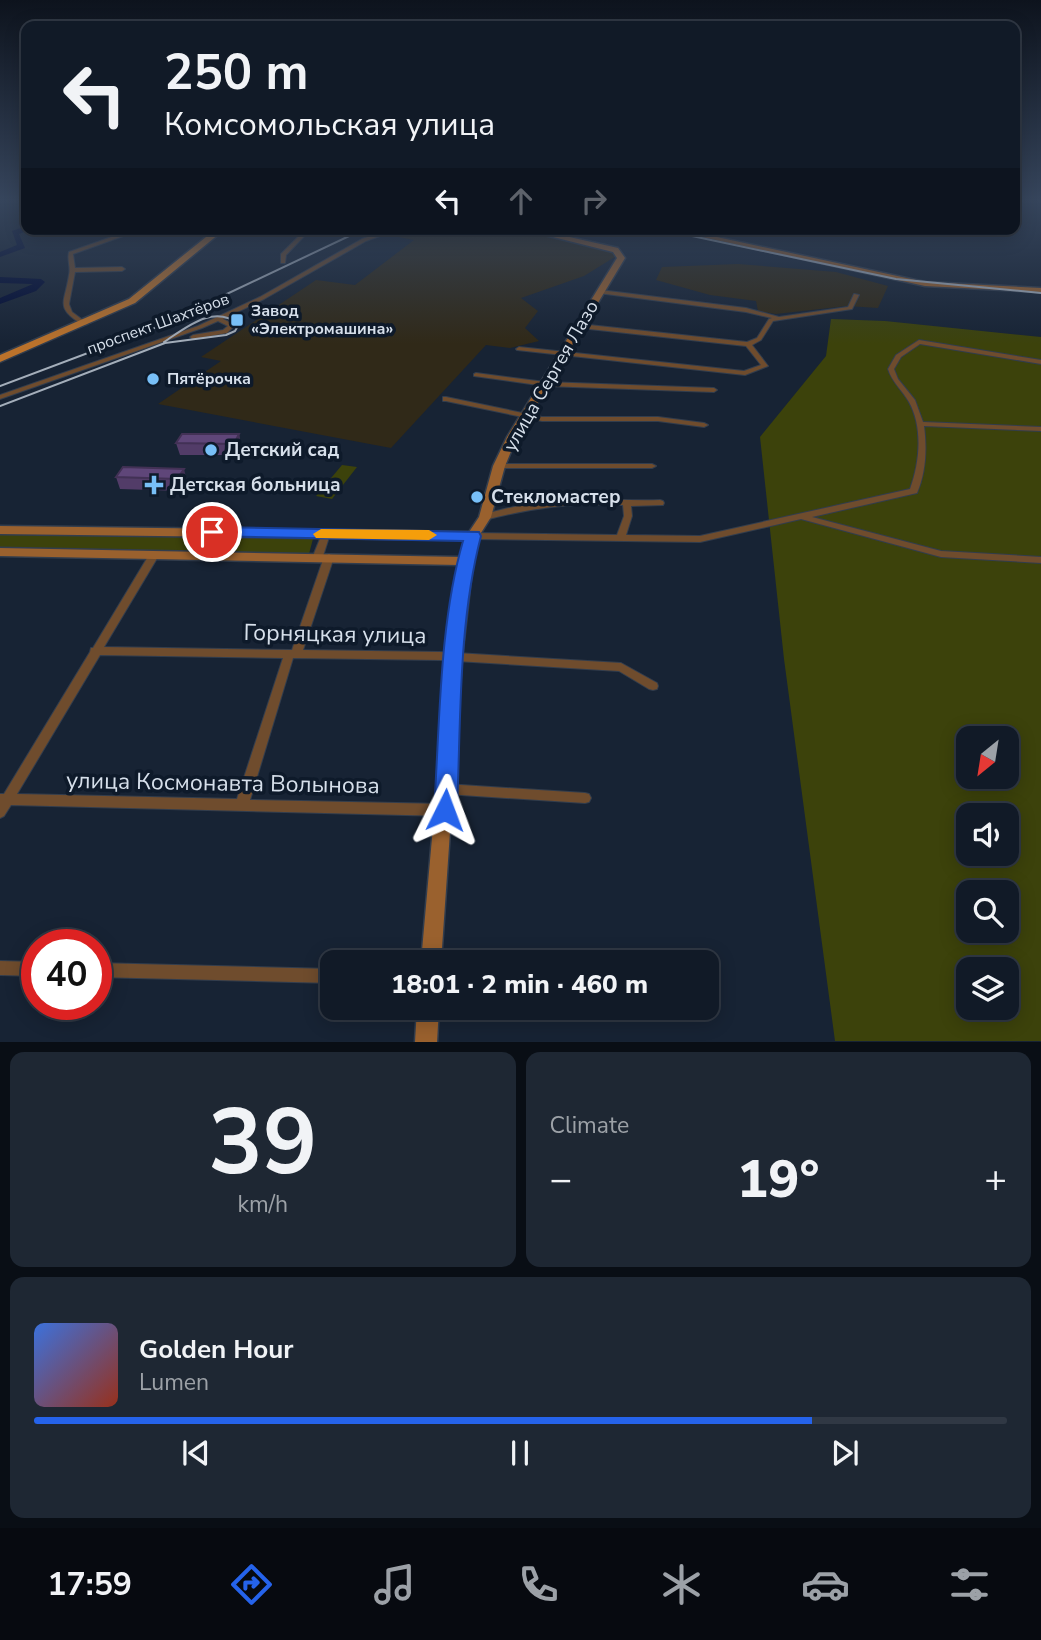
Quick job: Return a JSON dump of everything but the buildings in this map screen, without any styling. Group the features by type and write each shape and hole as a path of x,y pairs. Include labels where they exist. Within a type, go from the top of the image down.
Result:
{"main road":[{"path":"0,359 85,324 132,301 200,247"},
{"name":"улица Сергея Лазо","path":"466,561 473,536 485,517 499,467 524,417 621,258 615,250 600,247"},
{"path":"749,247 897,279 964,288 1041,290"},
{"path":"0,530 473,536"},
{"path":"0,552 323,556 466,561 454,658 445,810 432,950"},
{"path":"426,1041 427,1020"}],"street":[{"path":"85,324 68,313 65,305 72,270 69,255 88,247"},
{"path":"283,262 283,255 291,247"},
{"name":"проспект Шахтёров","path":"0,397 200,327 322,266 353,247"},
{"path":"72,270 122,268"},
{"path":"600,292 746,310 776,317 850,308 856,295"},
{"path":"580,326 748,344 759,339 766,325 776,317"},
{"path":"200,327 193,337 225,332 232,325 218,319"},
{"path":"473,536 700,539 914,491 922,472 919,424 914,406 893,379 891,369 898,356 919,342 1041,362"},
{"path":"519,349 745,373 763,368 763,363 748,344"},
{"path":"476,374 545,384 714,390"},
{"path":"446,399 549,420 658,419 704,425"},
{"path":"919,424 1041,429"},
{"path":"499,467 652,466"},
{"path":"485,517 531,505 564,502 627,505 660,503"},
{"path":"621,536 628,516 627,505"},
{"path":"802,517 942,554 1041,561"},
{"path":"242,805 323,556 326,534"},
{"path":"0,812 4,799 154,555"},
{"name":"Горняцкая улица","path":"95,651 454,658 621,667 653,686"},
{"path":"446,789 585,797"},
{"name":"улица Космонавта Волынова","path":"4,799 445,810"},
{"path":"0,968 21,969"},
{"path":"112,970 320,976"}],"shaded area":[{"path":"405,247 591,247 618,255 584,276 521,298 538,311 525,328 539,341 510,348 486,345 391,448 158,404 221,361 201,357 316,280 355,285"},
{"path":"738,264 836,272 888,286 878,308 847,306 776,314 758,311 756,301 710,295 656,280 662,267"}],"green space":[{"path":"831,319 885,321 1041,337 1041,1041 835,1041 784,659 760,437 826,356"},
{"path":"342,465 357,467 332,499 316,496"},
{"path":"0,533 314,535 309,554 0,549"}],"waterway":[{"path":"0,255 20,247"},
{"path":"0,280 41,282 33,289 0,301"}],"tram line":[{"path":"0,406 165,343 226,335 235,331 239,324 229,318 210,317 191,324 164,342"}],"railway":[{"path":"0,386 157,327 327,247"},
{"path":"743,247 896,279 1041,293"}],"slow traffic":[{"path":"321,534 429,535"}],"place":[{"name":"Завод «Электромашина»","path":"237,320"},
{"name":"Пятёрочка","path":"153,379"},
{"name":"Детский сад","path":"211,450"},
{"name":"Детская больница","path":"154,485"},
{"name":"Стекломастер","path":"477,497"}],"route":[{"path":"212,532 473,536 466,561 454,658 445,810"}]}
